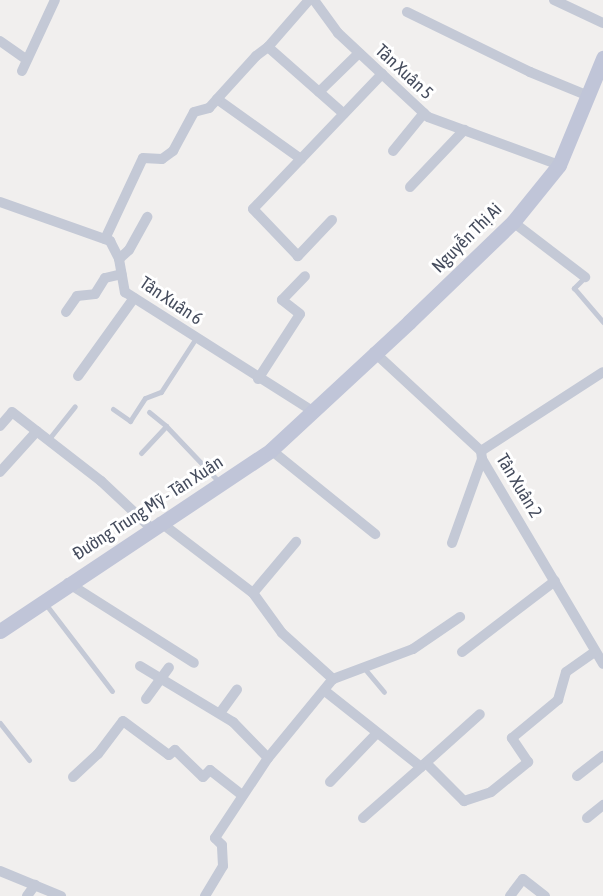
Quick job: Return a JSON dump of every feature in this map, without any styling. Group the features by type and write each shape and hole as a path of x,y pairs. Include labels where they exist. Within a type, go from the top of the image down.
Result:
{"street":[{"path":"22,71 55,0"},
{"path":"0,202 105,239 143,159 162,159 173,151 194,112 209,108 268,47 309,0"},
{"name":"Tân Xuân 5","path":"314,0 338,33 424,113 559,165"},
{"path":"554,0 603,23"},
{"path":"407,12 519,67 586,95"},
{"path":"0,41 26,59"},
{"path":"268,47 344,114"},
{"path":"319,92 359,53"},
{"name":"Nguyễn Thị Ai","path":"311,410 513,222 559,165 586,95 599,80 603,58"},
{"path":"332,220 298,256 253,208 382,74"},
{"path":"217,99 301,159"},
{"path":"393,151 424,113"},
{"path":"410,187 464,130"},
{"path":"119,259 129,250 147,217"},
{"path":"513,222 585,277"},
{"name":"Tân Xuân 6","path":"105,239 110,241 119,259 125,292 258,379 311,410"},
{"path":"66,312 77,296 95,294 105,278 122,274"},
{"path":"258,379 300,314 282,300 305,276"},
{"path":"78,376 135,298"},
{"name":"Tân Xuân 2","path":"374,352 482,455 603,664"},
{"path":"452,543 482,455 603,372"},
{"name":"Đường Trung Mỹ - Tân Xuân","path":"0,631 68,583 271,450 311,410"},
{"path":"0,426 12,412 155,525 253,593 282,633 333,679"},
{"path":"0,472 37,431"},
{"path":"271,450 375,534"},
{"path":"253,593 296,542"},
{"path":"462,652 555,581"},
{"path":"68,583 194,663"},
{"path":"205,896 224,866 222,846 215,838 268,758 333,679 413,649 460,617"},
{"path":"325,691 376,734 423,765 464,801 491,792 528,762 512,738 558,700 566,672 595,652"},
{"path":"140,666 160,680 220,713 268,758"},
{"path":"146,699 169,667"},
{"path":"220,713 237,690"},
{"path":"363,818 480,714"},
{"path":"73,777 98,754 123,721 169,755 175,750 203,777 210,770 242,795"},
{"path":"330,782 376,734"},
{"path":"577,776 603,756"},
{"path":"587,818 603,805"},
{"path":"0,871 61,896"},
{"path":"510,896 523,879 545,896"},
{"path":"27,896 35,885"}],"lane":[{"path":"585,277 574,288 603,322"},
{"path":"113,409 130,421 145,398 161,392 196,338"},
{"path":"48,441 75,406"},
{"path":"149,412 166,426 220,483"},
{"path":"141,453 166,426"},
{"path":"43,601 112,691"},
{"path":"364,668 384,692"},
{"path":"0,723 29,760"}]}
